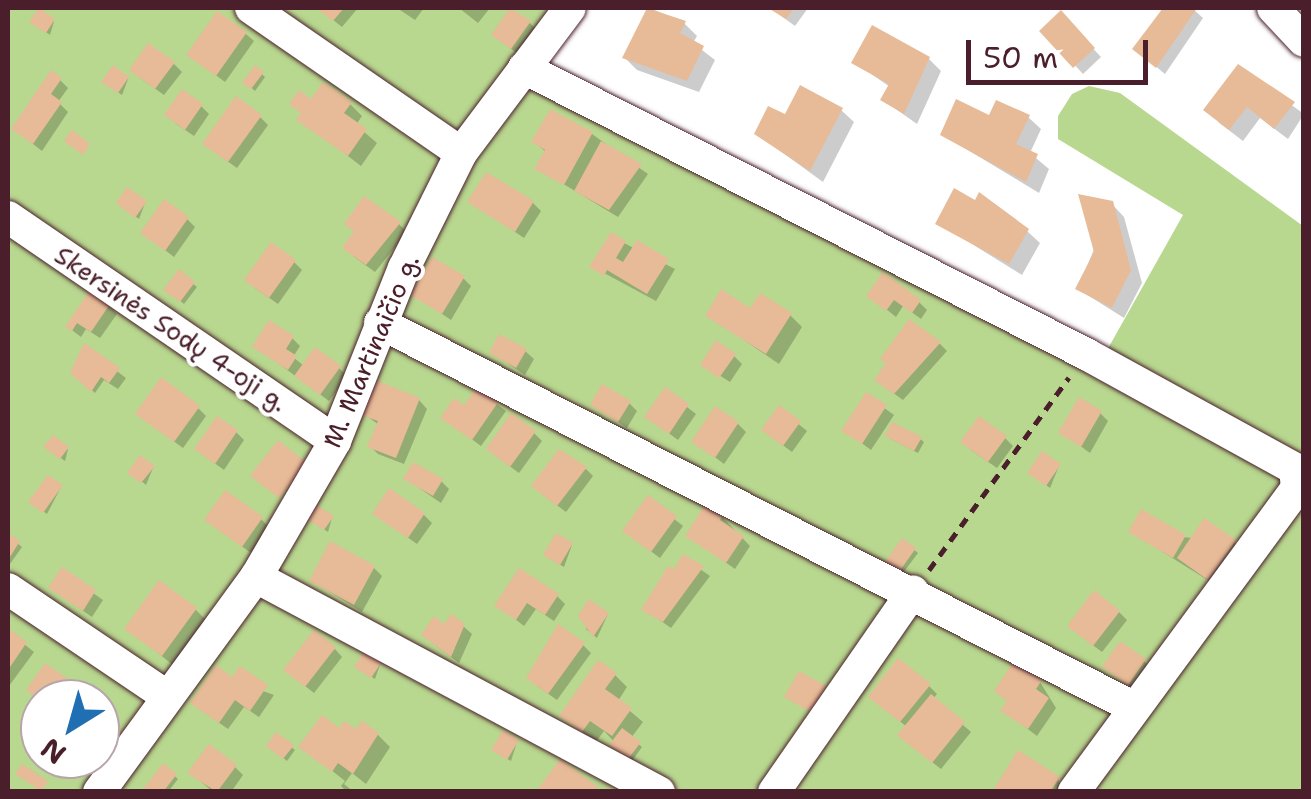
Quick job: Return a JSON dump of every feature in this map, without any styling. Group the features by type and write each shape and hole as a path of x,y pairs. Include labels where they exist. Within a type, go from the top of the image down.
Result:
{"street":[{"path":"251,8 461,153"},
{"name":"M. Martinaičio g.","path":"99,792 165,695 256,577 335,441 380,323 461,153 570,8"},
{"path":"1273,8 1303,39"},
{"path":"524,68 1086,354 1295,469 1297,488 1074,792"},
{"name":"Skersinės Sodų 4-oji g.","path":"8,217 335,441"},
{"path":"380,323 913,591 1135,708"},
{"path":"256,577 659,792"},
{"path":"8,588 165,695"},
{"path":"774,792 913,591"}],"path":[{"path":"913,591 1086,354"}],"green space":[{"path":"8,8 560,8 525,52 1106,352 1183,215 1058,139 1058,116 1072,94 1089,86 1120,93 1303,226 1303,791 8,791"}],"building":[{"path":"39,8 55,19 46,33 29,22"},
{"path":"316,8 344,8 333,21"},
{"path":"510,8 531,21 511,49 491,35"},
{"path":"647,8 686,21 680,33 704,46 687,81 622,58"},
{"path":"768,8 794,8 786,19"},
{"path":"1163,8 1197,8 1156,68 1132,49"},
{"path":"1061,10 1095,48 1073,68 1039,31"},
{"path":"217,11 247,32 216,76 186,55"},
{"path":"872,25 930,57 904,114 880,100 889,84 851,63"},
{"path":"148,43 175,62 155,89 129,70"},
{"path":"1238,64 1295,102 1274,129 1247,107 1229,130 1203,110"},
{"path":"113,65 129,77 118,93 101,82"},
{"path":"255,65 264,72 251,89 242,83"},
{"path":"51,70 62,78 51,94 62,102 33,144 11,129"},
{"path":"323,82 352,102 344,113 367,129 348,156 296,120 301,113 289,104 299,90 311,99"},
{"path":"800,85 843,108 810,171 754,134 768,106 785,114"},
{"path":"182,89 203,104 185,130 164,115"},
{"path":"236,96 262,115 228,162 202,144"},
{"path":"956,99 989,115 996,100 1030,115 1016,144 1038,154 1026,182 940,135"},
{"path":"550,109 593,132 564,185 534,169 545,150 531,142"},
{"path":"72,130 90,144 83,155 64,141"},
{"path":"601,141 642,164 609,210 574,191"},
{"path":"486,172 534,201 515,232 467,202"},
{"path":"127,187 147,201 135,218 116,203"},
{"path":"954,188 975,200 979,192 1029,229 1009,264 935,224"},
{"path":"1078,194 1113,201 1131,270 1112,308 1075,289 1094,252"},
{"path":"364,196 401,222 366,265 342,248 354,231 344,224"},
{"path":"164,199 189,217 165,251 140,233"},
{"path":"611,232 626,241 616,258 623,262 637,240 669,259 647,294 607,270 604,276 589,267"},
{"path":"271,242 296,260 269,298 244,280"},
{"path":"432,257 465,276 442,314 410,295"},
{"path":"179,269 195,282 180,302 163,290"},
{"path":"883,272 921,300 912,313 894,300 886,311 866,296"},
{"path":"721,289 750,308 760,293 792,313 766,354 705,316"},
{"path":"90,290 110,304 91,332 77,323 72,331 65,327"},
{"path":"909,319 941,342 894,394 874,380 886,363 880,359"},
{"path":"269,320 294,336 286,349 297,356 288,370 252,347"},
{"path":"499,334 527,349 516,368 489,353"},
{"path":"716,340 736,354 719,378 700,365"},
{"path":"84,343 120,368 109,383 101,377 91,392 70,373"},
{"path":"315,347 341,366 320,395 294,376"},
{"path":"161,377 200,406 174,442 135,414"},
{"path":"375,380 420,398 396,458 367,447 378,421 361,415"},
{"path":"602,384 631,401 618,422 590,405"},
{"path":"478,386 499,401 472,440 440,418 454,398 464,405"},
{"path":"665,387 689,404 669,434 644,417"},
{"path":"866,392 887,405 862,444 841,431"},
{"path":"1079,397 1102,411 1081,447 1058,433"},
{"path":"779,405 801,421 783,446 761,430"},
{"path":"715,406 739,422 715,458 691,442"},
{"path":"511,413 536,431 510,467 486,449"},
{"path":"217,416 238,430 215,464 194,449"},
{"path":"979,416 1007,436 988,462 960,442"},
{"path":"892,422 922,437 914,451 885,436"},
{"path":"53,435 69,447 60,459 43,447"},
{"path":"278,440 307,463 279,498 250,476"},
{"path":"559,449 587,467 557,506 531,486"},
{"path":"1042,451 1061,464 1046,486 1027,473"},
{"path":"140,455 155,466 141,483 127,473"},
{"path":"413,462 443,479 433,496 403,479"},
{"path":"48,475 63,485 43,513 28,502"},
{"path":"389,488 425,513 408,538 372,514"},
{"path":"225,490 263,517 242,547 204,520"},
{"path":"648,495 677,516 651,552 622,531"},
{"path":"708,500 725,511 720,520 744,536 726,563 685,536"},
{"path":"315,504 334,516 324,530 305,518"},
{"path":"1141,509 1186,535 1173,558 1128,532"},
{"path":"1204,518 1236,540 1208,580 1177,558"},
{"path":"8,533 20,541 8,560"},
{"path":"556,533 573,543 560,565 543,555"},
{"path":"902,538 916,548 899,572 885,562"},
{"path":"330,541 375,566 354,605 309,581"},
{"path":"683,554 704,566 663,622 641,610 668,566 674,569"},
{"path":"62,567 96,590 83,611 48,588"},
{"path":"519,568 559,594 545,615 527,603 516,620 494,606"},
{"path":"159,580 197,608 162,656 124,629"},
{"path":"1094,590 1120,611 1093,646 1067,626"},
{"path":"589,599 609,613 593,637 578,616"},
{"path":"451,614 465,624 451,657 421,635 434,616 444,624"},
{"path":"558,624 585,643 548,694 526,678"},
{"path":"8,628 27,642 8,670"},
{"path":"314,630 336,647 305,687 283,670"},
{"path":"1120,641 1146,659 1128,685 1102,667"},
{"path":"366,649 383,660 371,678 354,667"},
{"path":"898,658 931,684 900,722 868,697"},
{"path":"598,660 617,673 605,689 632,708 612,736 590,721 582,732 559,716"},
{"path":"1014,661 1042,680 1036,689 1049,698 1028,729 1000,711 1007,701 994,691"},
{"path":"45,663 68,679 34,679"},
{"path":"216,665 232,677 240,666 268,685 250,711 235,700 219,723 190,703"},
{"path":"799,671 826,686 811,712 784,697"},
{"path":"931,694 965,722 932,763 897,735"},
{"path":"322,715 339,728 344,721 356,729 362,721 379,733 353,774 338,763 332,772 298,747"},
{"path":"622,728 641,742 628,759 609,745"},
{"path":"503,730 519,740 507,760 491,750"},
{"path":"276,732 294,745 283,759 266,746"},
{"path":"209,744 237,765 217,792 187,773"},
{"path":"1018,750 1060,777 1050,792 992,792"},
{"path":"560,759 598,787 595,792 538,789"},
{"path":"163,763 177,774 163,792 141,792"},
{"path":"23,779 48,781 41,791"}]}
